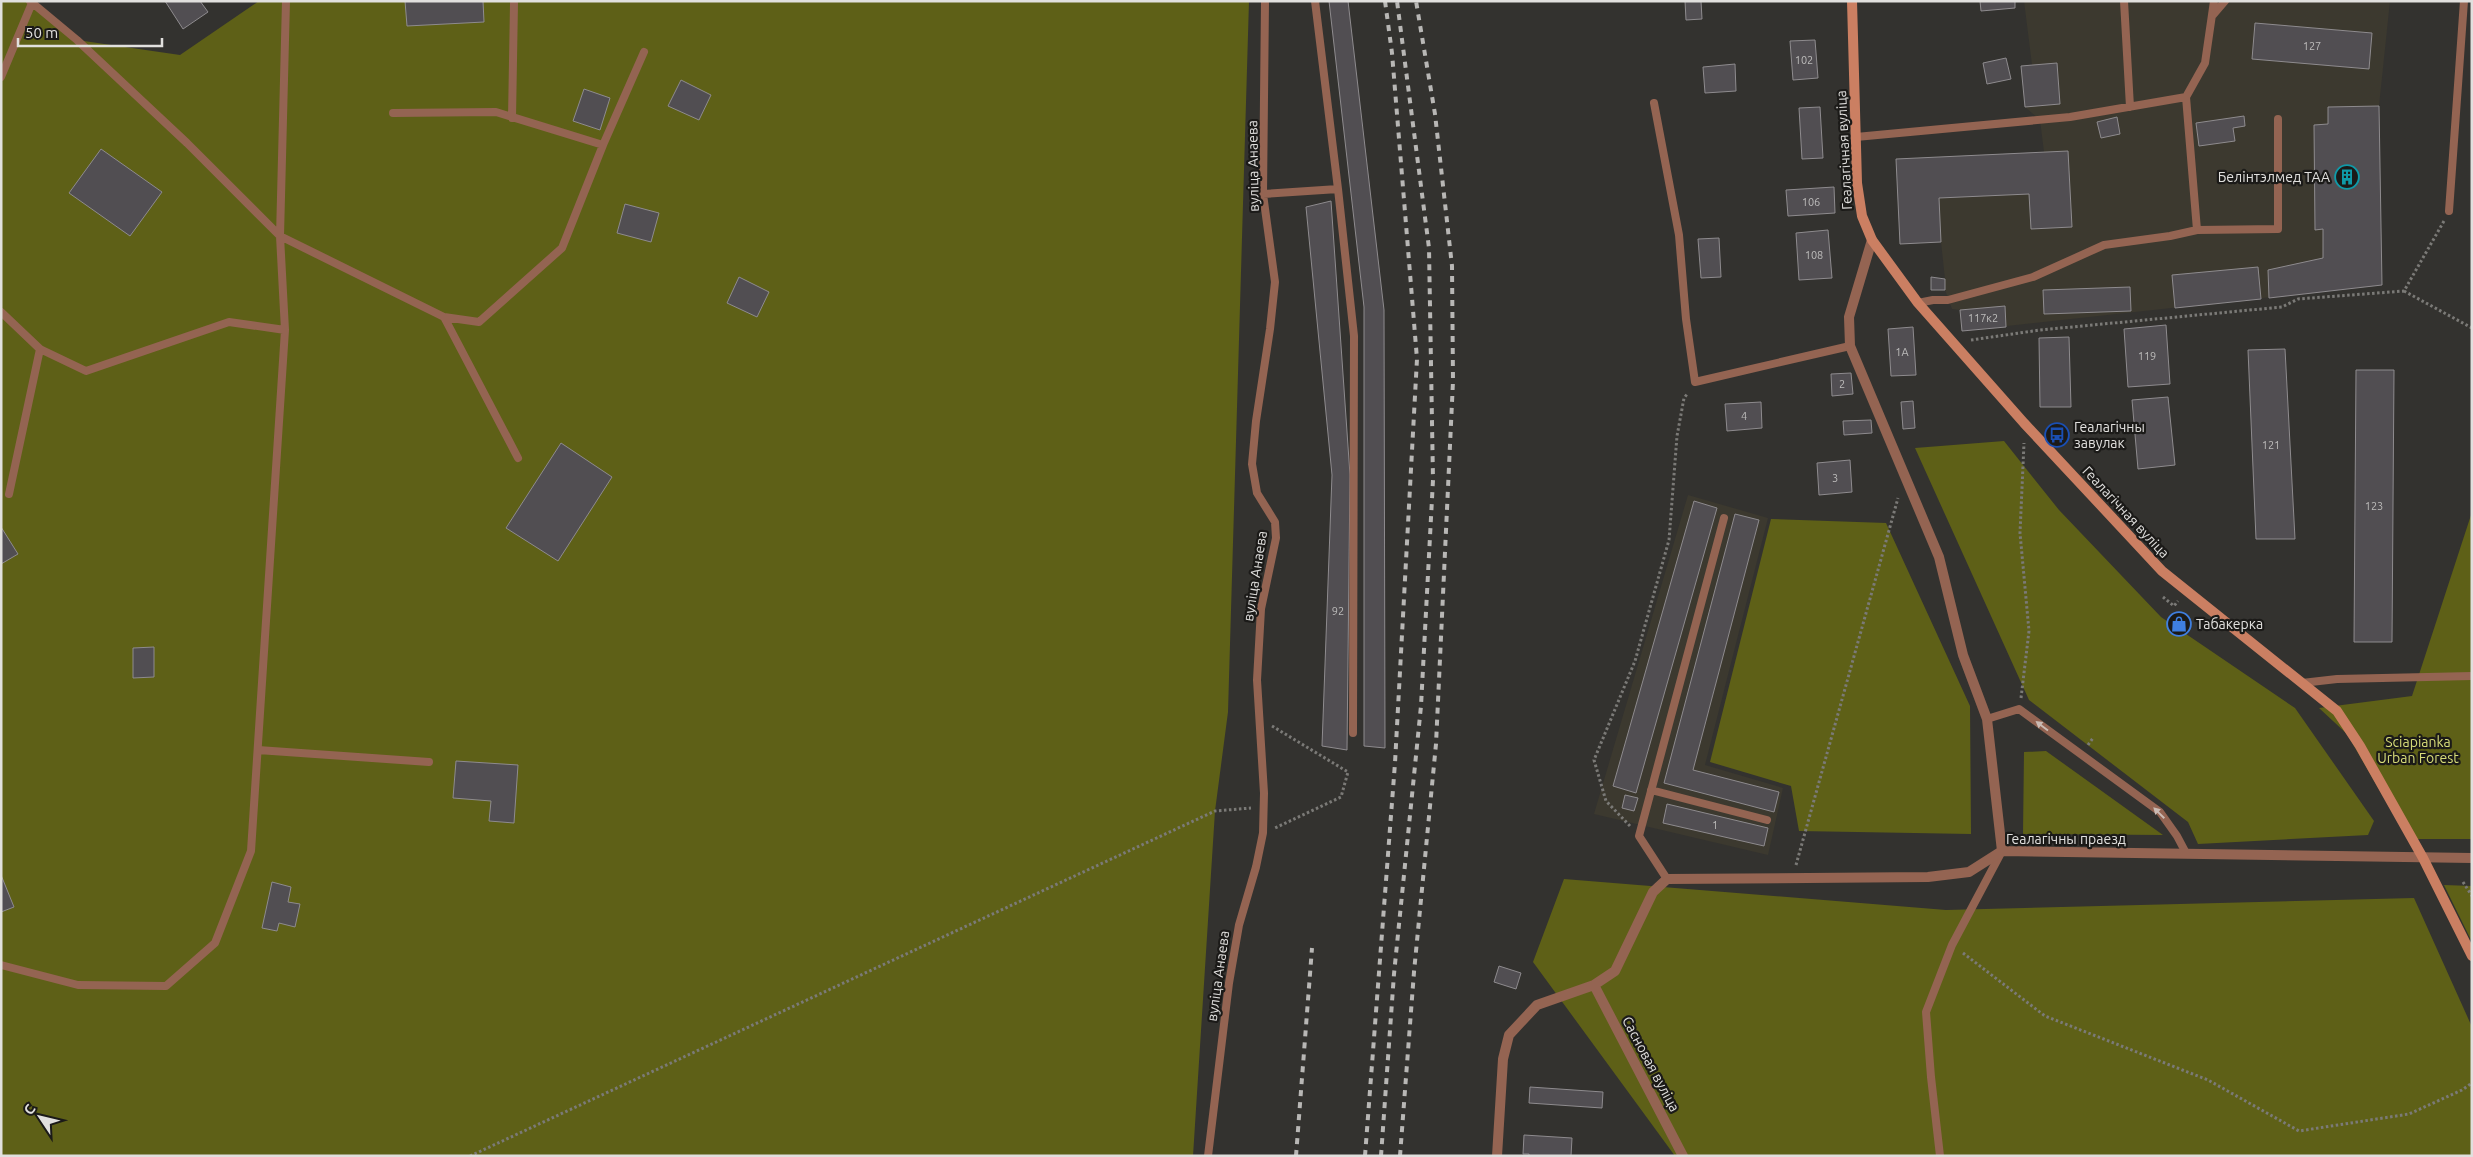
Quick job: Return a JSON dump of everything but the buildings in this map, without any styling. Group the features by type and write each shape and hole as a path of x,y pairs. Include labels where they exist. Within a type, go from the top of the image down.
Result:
{"street":[{"name":"Геалагічная вуліца","path":"1852,1 1857,183 1862,216 1872,240 1918,303 2024,423 2162,571 2337,711 2423,858 2472,956"},
{"path":"1872,240 1849,317 1850,346 1938,557 1963,655 1987,719 2002,851"},
{"name":"Геалагічны праезд","path":"1667,879 1928,877 1968,872 2002,851 2472,858"},
{"path":"1497,1156 1504,1059 1510,1034 1537,1005 1594,985 1615,971 1653,892 1667,879"},
{"name":"Сасновая вуліца","path":"1594,985 1683,1156"}],"lane":[{"path":"1,965 78,985 166,986 215,943 251,851 285,330 280,236 286,1"},
{"name":"вуліца Анаева","path":"1208,1156 1238,925 1256,867 1263,833 1264,806 1257,680 1262,609 1276,538 1276,522 1257,492 1252,464 1275,282 1264,194 1265,1"},
{"path":"1316,1 1354,336 1353,733"},
{"path":"2124,1 2130,107"},
{"path":"2197,230 2186,97 2205,63 2214,1"},
{"path":"2213,16 2225,1"},
{"path":"1,77 31,2 77,40 187,144 280,236 444,317 479,322 562,248 603,145 644,52"},
{"path":"2449,211 2467,3"},
{"path":"512,118 514,4"},
{"path":"1856,137 2070,117 2186,97"},
{"path":"1654,103 1679,235 1686,319 1695,382 1850,346"},
{"path":"393,113 496,112 603,145"},
{"path":"1918,303 1948,300 2033,277 2104,245 2170,236 2197,230 2278,229 2278,119"},
{"path":"1264,194 1338,189"},
{"path":"1,312 40,349 86,371 229,322 285,330"},
{"path":"444,317 518,458"},
{"path":"9,494 40,349"},
{"path":"1667,879 1638,836 1724,518"},
{"path":"2302,683 2337,680 2472,676"},
{"path":"1987,719 2019,709 2160,812 2177,836 2186,853"},
{"path":"258,750 429,762"},
{"path":"1651,790 1767,820"},
{"path":"1940,1156 1930,1077 1926,1012 1952,945 2002,851"}],"path":[{"path":"2404,292 2449,211"},
{"path":"1968,341 2040,330 2282,306 2298,299 2404,292 2472,328"},
{"path":"1638,836 1606,801 1594,760 1635,661 1669,540 1677,436 1684,398 1695,382"},
{"path":"2019,709 2029,631 2020,532 2024,423"},
{"path":"1793,878 1905,474"},
{"path":"2163,597 2174,606"},
{"path":"1260,719 1348,772 1340,797 1263,833"},
{"path":"470,1156 1215,811 1264,806"},
{"path":"2463,882 2472,896"},
{"path":"1952,945 2045,1016 2208,1080 2299,1131 2409,1114 2462,1090 2472,1083"}],"shaded area":[{"path":"2024,1 2390,1 2379,106 2382,285 1962,331 1960,310 1952,309 1945,290 1941,242 1900,244 1896,159 2044,152 2040,120 2025,107 2021,66 2032,65"},
{"path":"1688,495 1768,518 1705,765 1783,788 1768,855 1594,814"}],"green space":[{"path":"1,1 30,1 77,40 180,55 259,1 1249,1 1228,712 1215,811 1193,1156 1,1156"},
{"path":"2004,441 2059,510 2161,617 2295,708 2374,821 2368,835 2198,844 2188,822 2029,700 1915,448"},
{"name":"Sciapianka Urban Forest","path":"2472,512 2472,839 2408,839 2347,734 2319,708 2412,696"},
{"path":"1771,519 1886,523 1970,706 1971,834 1799,831 1791,786 1710,762"},
{"path":"2046,751 2163,835 2023,834 2024,752"},
{"path":"1564,879 1946,910 2414,898 2472,1027 2472,1156 1675,1156 1533,962"},
{"path":"2444,885 2472,886 2472,942"}],"railway":[{"path":"1365,1156 1395,763 1417,359 1392,53 1385,1"},
{"path":"1381,1156 1394,974 1421,706 1433,480 1429,248 1397,1"},
{"path":"1400,1156 1414,972 1436,744 1453,381 1452,266 1435,114 1416,1"},
{"path":"1296,1156 1312,948"}],"place":[{"name":"Белінтэлмед ТАА","path":"2347,177"},
{"name":"Геалагічны завулак","path":"2057,435"},
{"name":"Табакерка","path":"2179,624"}]}
